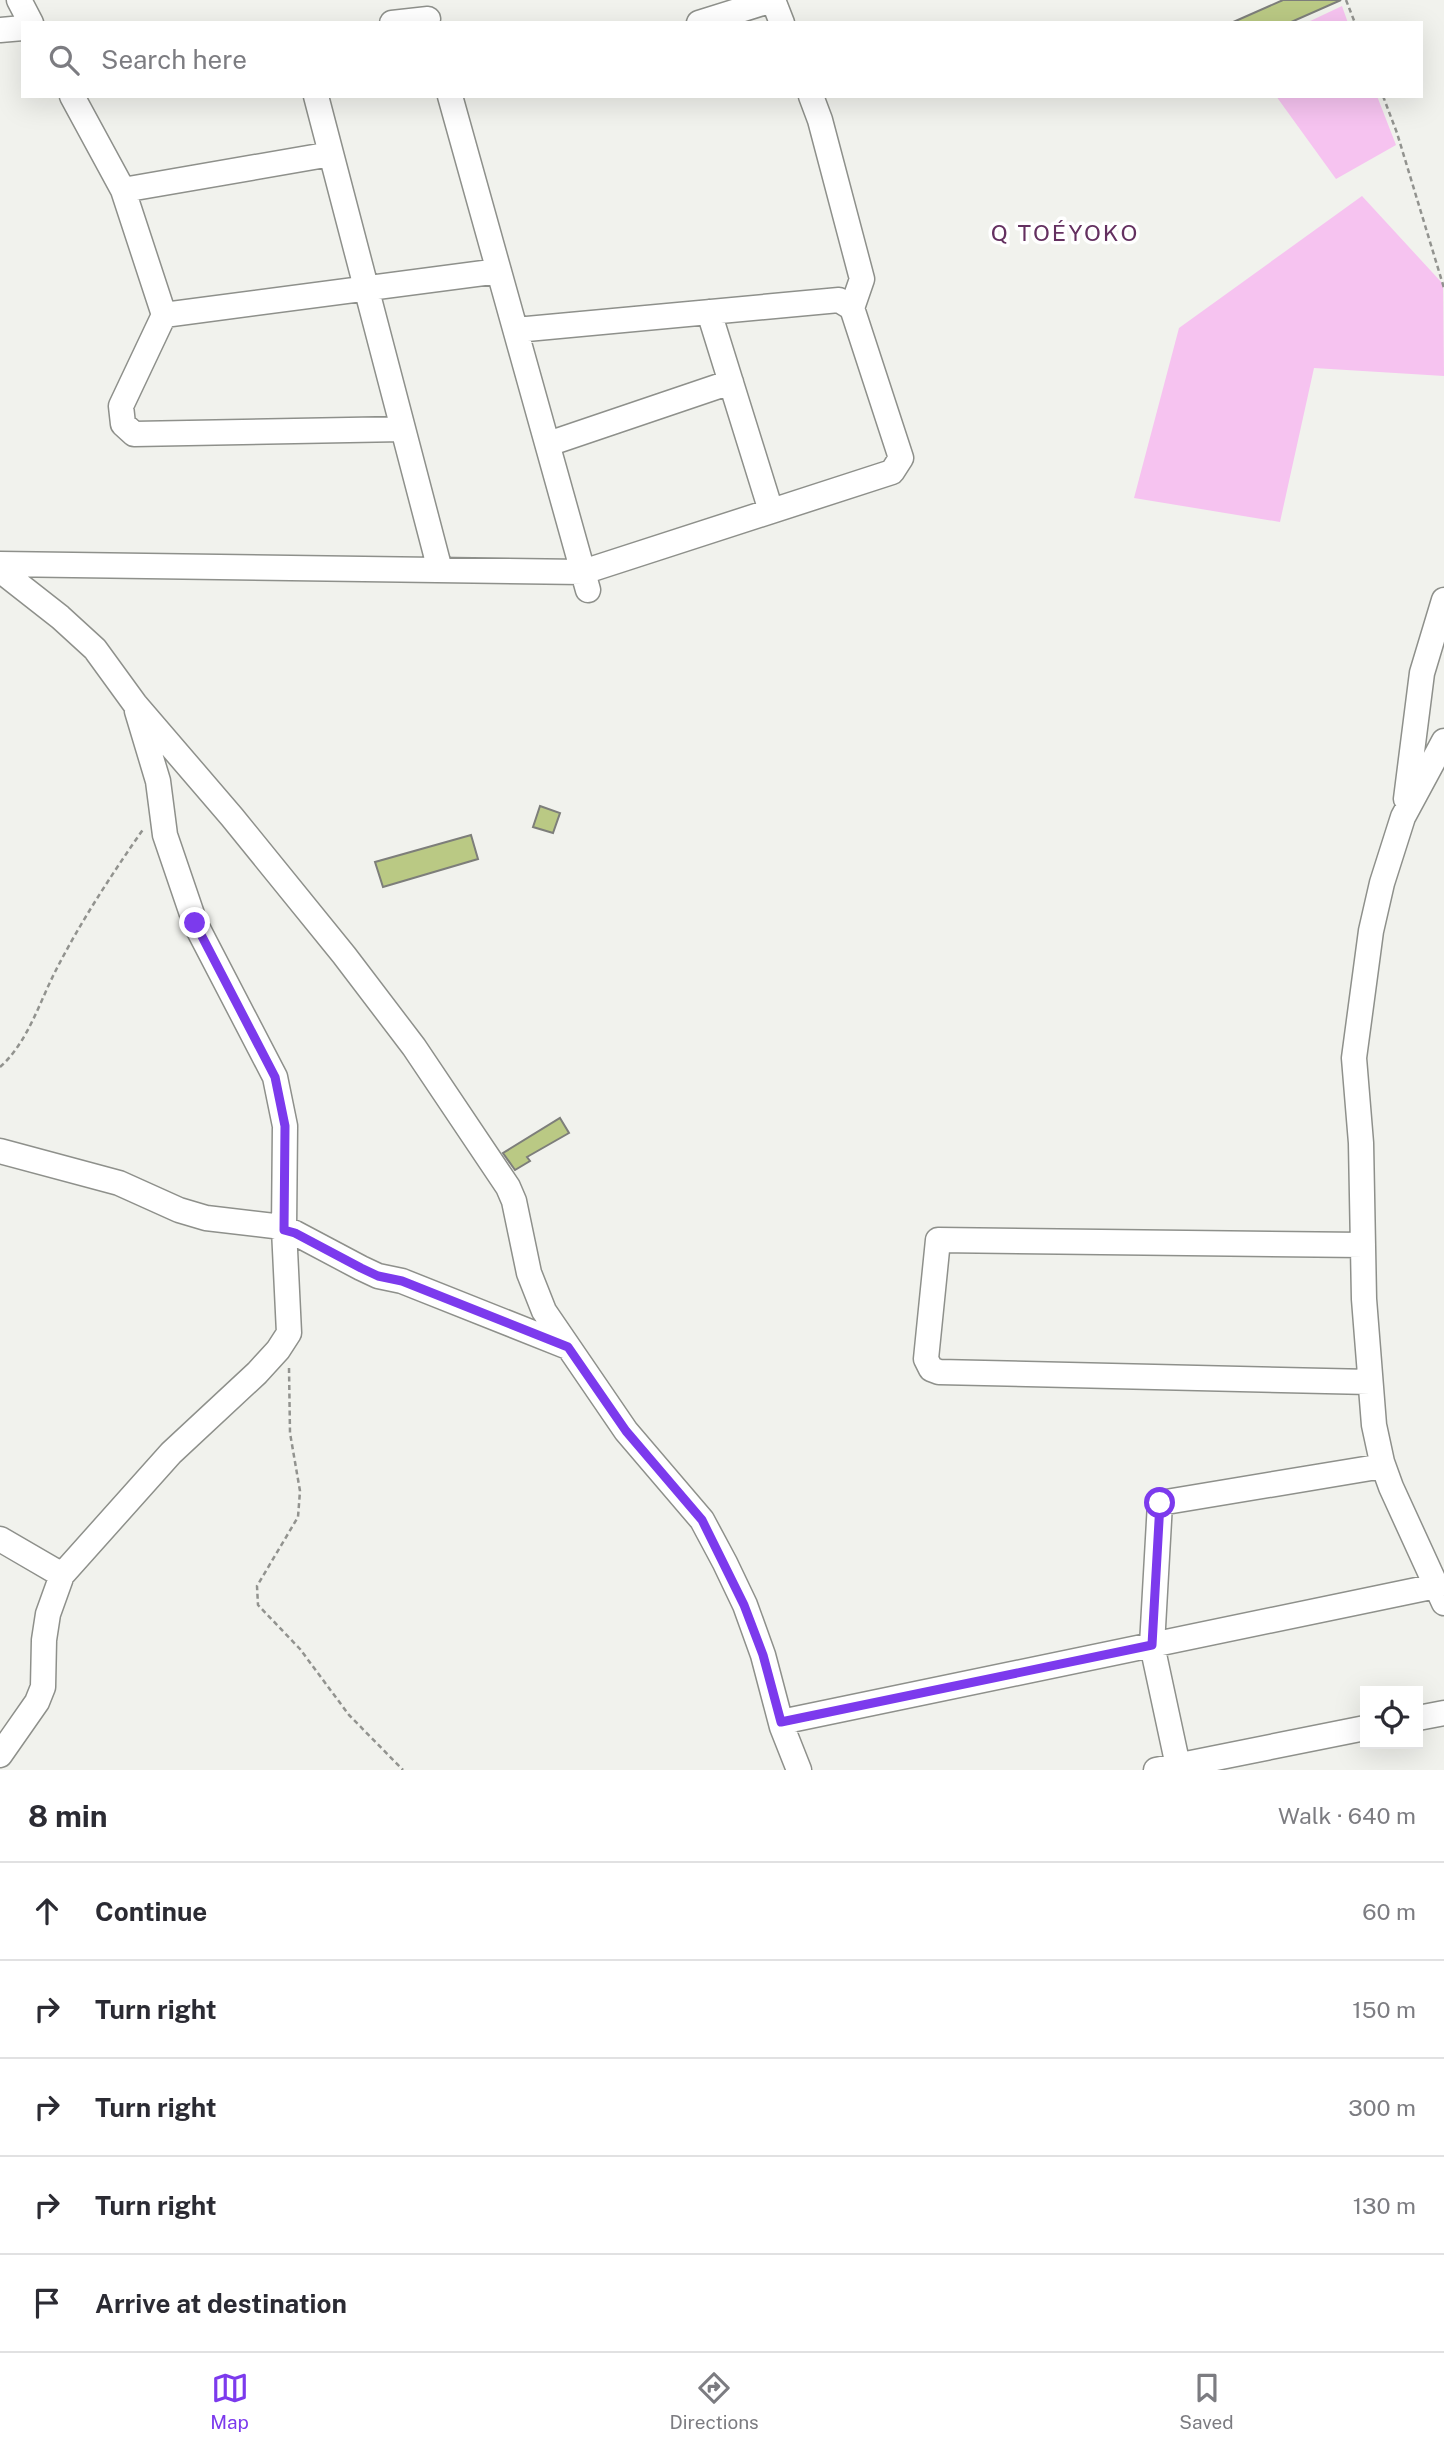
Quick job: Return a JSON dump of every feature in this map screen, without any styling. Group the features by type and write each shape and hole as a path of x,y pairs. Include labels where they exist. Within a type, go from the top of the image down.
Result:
{"street":[{"path":"19,0 30,21"},
{"path":"705,21 773,0 781,21"},
{"path":"400,21 427,14"},
{"path":"0,30 21,28"},
{"path":"73,98 123,190 164,316 121,406 123,424 134,434 403,429"},
{"path":"317,98 440,570"},
{"path":"455,98 499,271 586,581"},
{"path":"0,564 440,570 586,581 771,511 892,472 901,458 852,308 862,279 812,98"},
{"path":"123,190 331,154"},
{"path":"164,316 499,271"},
{"path":"516,330 839,300 852,308"},
{"path":"709,312 771,511"},
{"path":"548,444 730,382"},
{"path":"0,570 60,617 95,649 135,704 232,817 344,955 437,1080 508,1187 514,1201 529,1273 544,1311 626,1431 702,1520 744,1605 763,1655 781,1722 799,1770"},
{"path":"781,1722 1152,1645 1440,1595 1383,1466 1374,1425 1364,1299 1361,1143 1354,1058 1371,931 1382,883 1403,817 1422,673 1444,600"},
{"path":"0,1755 37,1702 43,1687 46,1627 62,1575 171,1452 257,1373 289,1333 284,1230 285,1126 275,1077 195,923 165,835 158,781 135,704"},
{"path":"1403,817 1444,741"},
{"path":"0,1151 119,1183 179,1210 206,1218 295,1233 378,1276 402,1281 568,1347"},
{"path":"1363,1245 938,1240 926,1359 931,1368 939,1372 1370,1382"},
{"path":"1360,1729 1167,1768 1152,1645 1160,1503 1383,1466"},
{"path":"0,1539 62,1575"},
{"path":"1423,1717 1444,1713"}],"path":[{"path":"1346,0 1354,21"},
{"path":"1384,98 1444,288"},
{"path":"0,1067 10,1058 32,1021 56,970 101,892 143,828 161,807"},
{"path":"289,1333 290,1433 300,1491 298,1517 257,1586 258,1605 300,1648 349,1715 403,1770"}],"shaded area":[{"path":"1342,6 1347,21 1310,21"},
{"path":"1277,98 1378,98 1396,145 1336,179"},
{"path":"1362,196 1443,284 1444,376 1314,368 1280,522 1134,498 1179,328"}],"building":[{"path":"1283,0 1341,0 1294,21 1236,21"},
{"path":"540,806 560,813 553,833 533,827"},
{"path":"471,835 478,859 383,887 375,862"},
{"path":"560,1118 569,1133 527,1157 530,1161 515,1170 503,1153"}],"district":[{"name":"Q TOÉYOKO","path":"1065,232"}],"route":[{"path":"195,923 275,1077 285,1126 284,1230 295,1233 378,1276 402,1281 568,1347 626,1431 702,1520 744,1605 763,1655 781,1722 1152,1645 1160,1503"}]}
